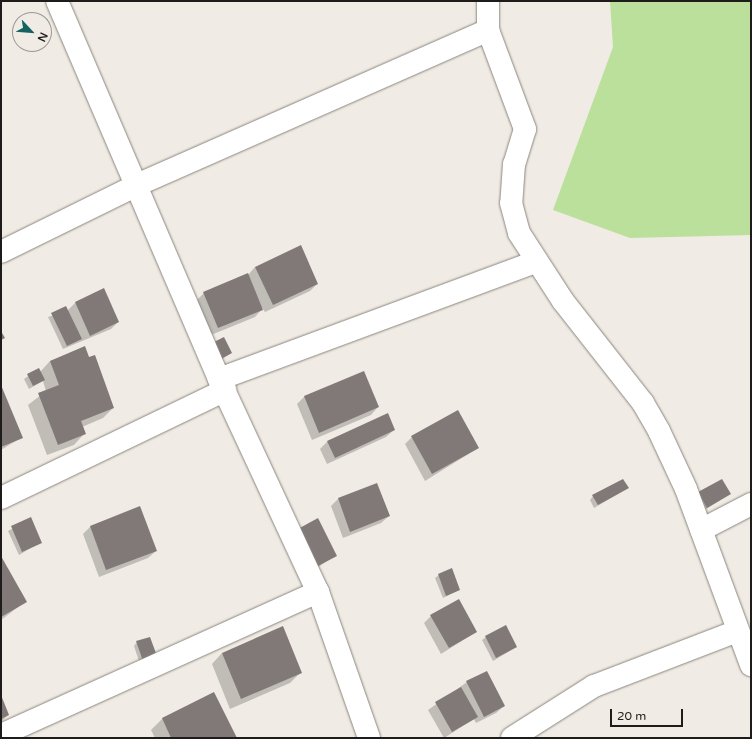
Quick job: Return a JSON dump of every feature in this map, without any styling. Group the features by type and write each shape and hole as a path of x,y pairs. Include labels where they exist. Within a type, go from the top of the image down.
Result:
{"street":[{"path":"57,1 222,385 318,592 369,738"},
{"path":"488,1 485,12 488,30 525,129 514,164 511,203 519,233 536,262 643,403 686,489 737,631 751,665"},
{"path":"1,252 137,185 488,30"},
{"path":"1,498 222,385 536,262"},
{"path":"701,530 751,504"},
{"path":"1,735 318,592"},
{"path":"512,738 594,686 737,631"}],"green space":[{"path":"610,1 751,1 751,235 630,238 553,210 613,47"}],"building":[{"path":"301,245 318,284 273,305 255,267"},
{"path":"248,273 263,310 218,328 203,292"},
{"path":"104,288 119,322 90,336 75,302"},
{"path":"66,306 82,339 67,346 51,313"},
{"path":"1,331 5,338 1,340"},
{"path":"224,337 232,353 219,360 210,344"},
{"path":"85,346 89,357 95,355 114,408 81,421 86,434 58,445 38,393 59,385 50,361"},
{"path":"39,368 45,380 33,386 27,374"},
{"path":"364,371 379,407 319,433 304,396"},
{"path":"1,385 23,438 1,447"},
{"path":"458,410 479,448 432,474 411,436"},
{"path":"388,413 395,430 335,458 327,441"},
{"path":"623,479 629,488 598,505 592,495"},
{"path":"722,479 731,494 707,508 698,492"},
{"path":"377,483 390,516 350,532 338,498"},
{"path":"140,506 157,551 106,570 90,526"},
{"path":"31,517 42,543 22,552 11,526"},
{"path":"318,518 337,556 316,567 296,530"},
{"path":"1,556 27,602 1,617"},
{"path":"452,568 460,590 446,596 438,574"},
{"path":"459,599 477,632 449,648 430,615"},
{"path":"506,625 517,647 496,658 485,636"},
{"path":"283,626 302,673 241,699 222,653"},
{"path":"150,637 157,656 143,661 136,641"},
{"path":"487,671 505,706 484,717 466,681"},
{"path":"461,687 478,717 452,732 435,702"},
{"path":"214,692 237,738 171,738 162,718"},
{"path":"1,695 9,715 1,719"}]}
